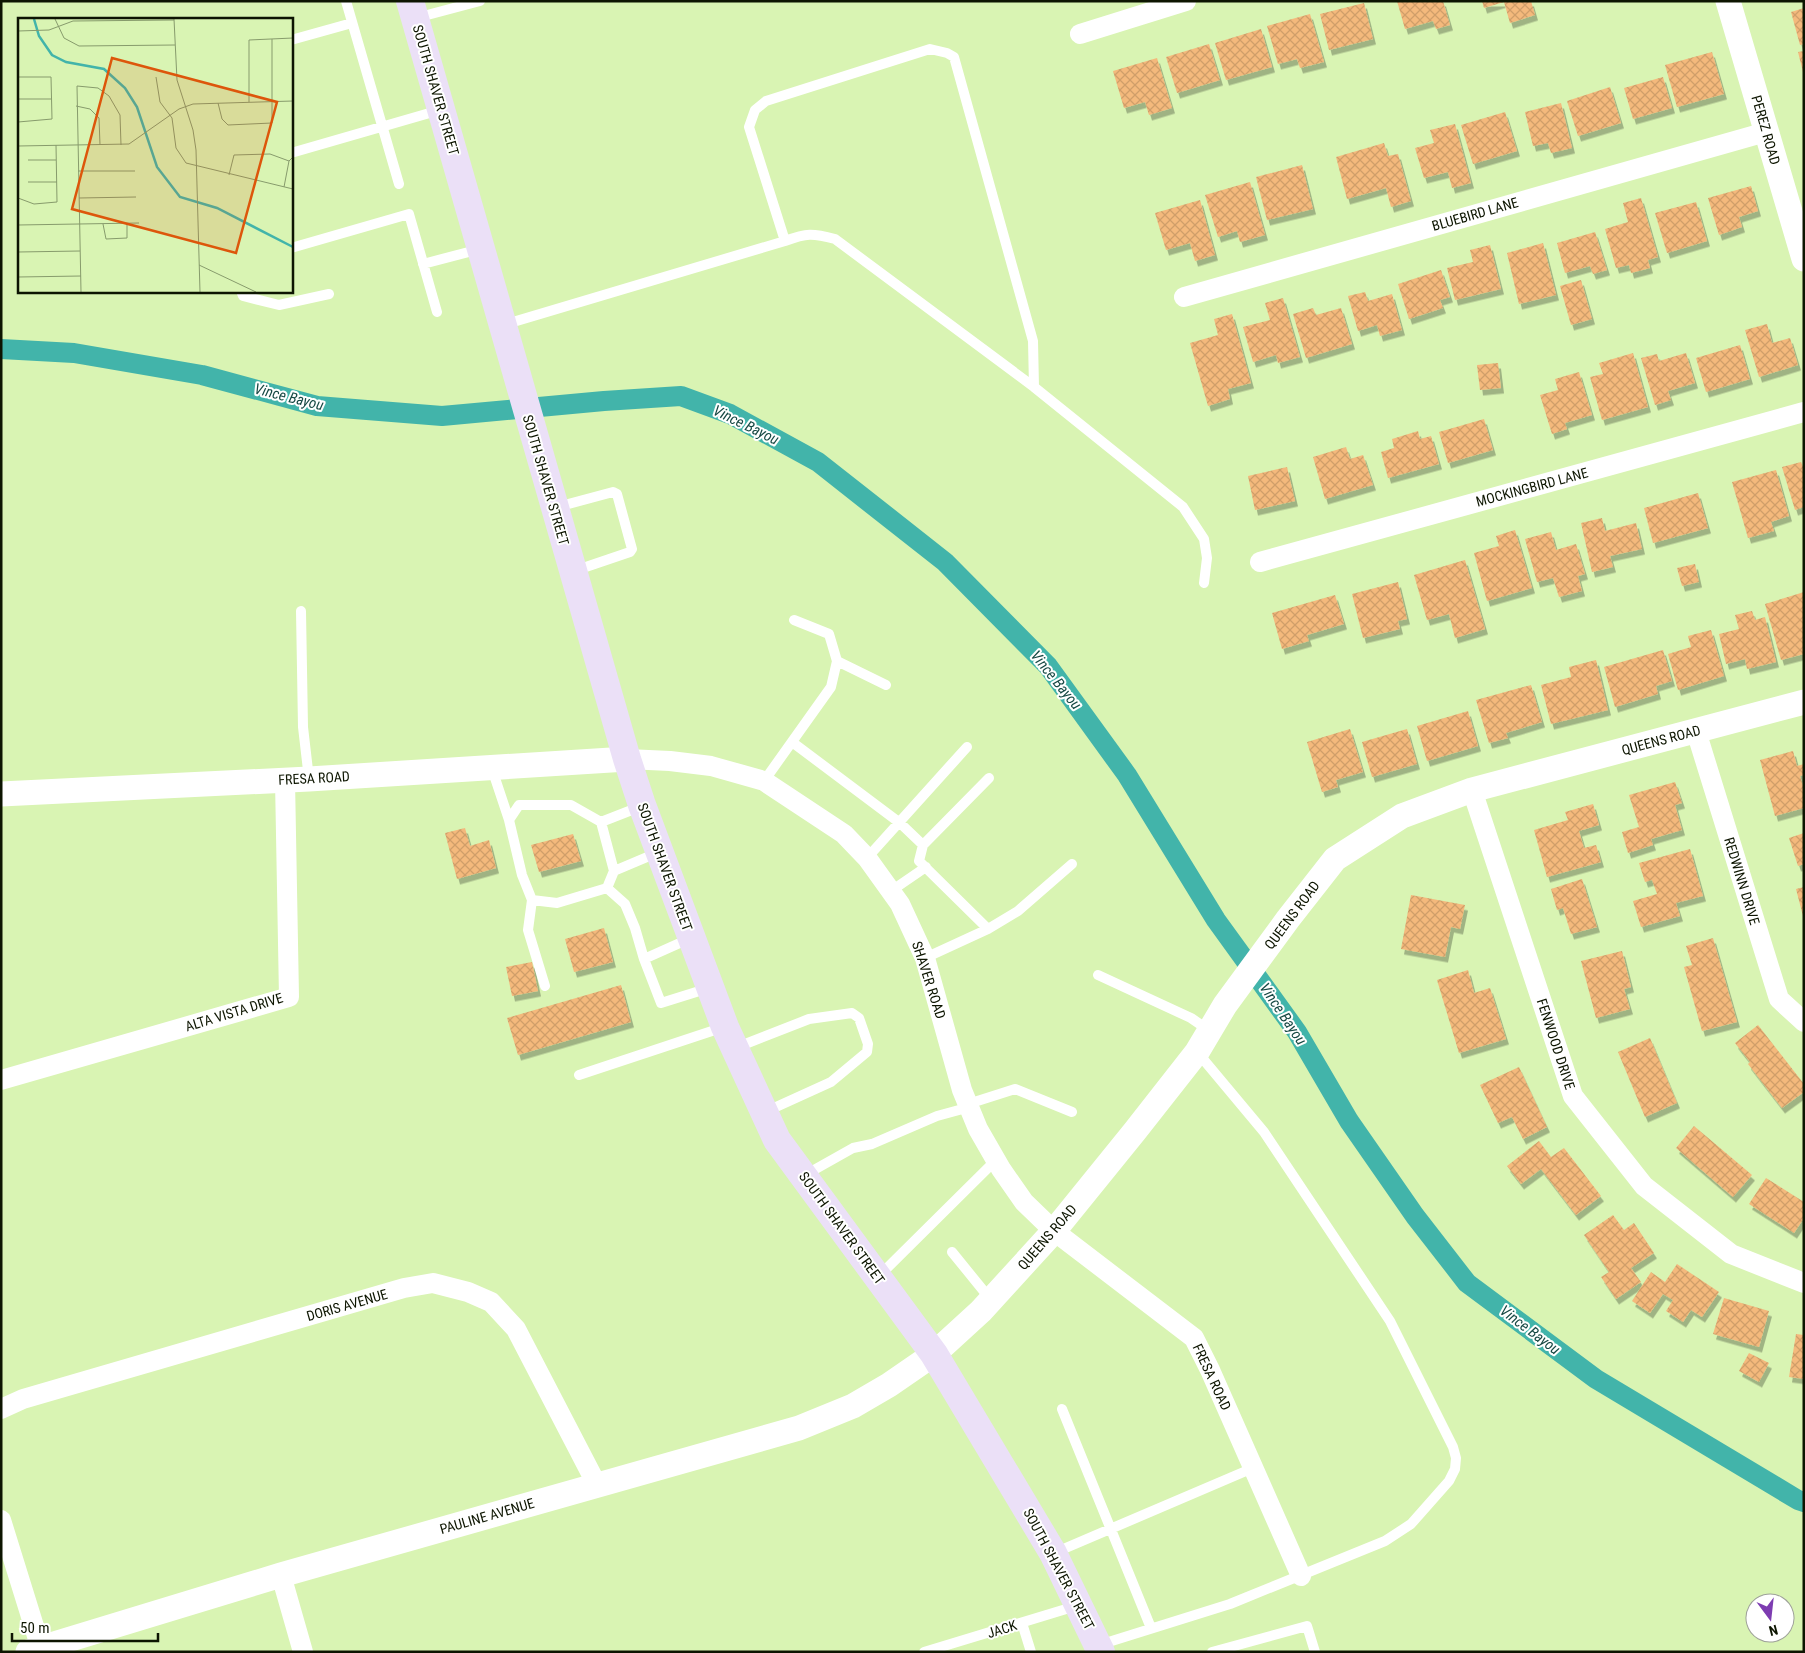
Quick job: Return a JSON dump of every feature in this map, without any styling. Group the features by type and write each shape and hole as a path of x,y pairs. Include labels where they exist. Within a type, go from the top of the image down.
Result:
{"main road":[{"name":"SOUTH SHAVER STREET","path":"413,10 554,508 642,805 730,1038 777,1140 934,1354 1053,1553 1080,1605 1099,1649"}],"street":[{"path":"1080,34 1186,1"},
{"name":"PEREZ ROAD","path":"1728,1 1804,259"},
{"name":"BLUEBIRD LANE","path":"1184,296 1766,132"},
{"name":"MOCKINGBIRD LANE","path":"1260,562 1804,412"},
{"name":"QUEENS ROAD","path":"934,1354 981,1311 1054,1231 1197,1052 1225,1005 1335,859 1402,816 1472,790 1804,702"},
{"name":"REDWINN DRIVE","path":"1696,731 1779,999 1804,1022"},
{"name":"FRESA ROAD","path":"1,794 297,780 628,759"},
{"name":"SHAVER ROAD","path":"628,759 670,761 711,766 764,781 844,834 867,858 900,904 925,958 962,1090 978,1129 1024,1202 1054,1231"},
{"name":"ALTA VISTA DRIVE","path":"1,1080 289,997 297,780"},
{"name":"FENWOOD DRIVE","path":"1472,790 1573,1096 1644,1186 1732,1254 1804,1283"},
{"name":"FRESA ROAD","path":"1054,1231 1194,1338 1301,1576"},
{"name":"DORIS AVENUE","path":"1,1409 23,1399 328,1310 404,1288 433,1283 468,1292 491,1302 516,1329 596,1485"},
{"name":"PAULINE AVENUE","path":"37,1650 281,1575 799,1428 853,1406 889,1385 934,1354"},
{"path":"1,1520 37,1650"},
{"path":"281,1575 303,1652"}],"lane":[{"path":"346,1 399,184"},
{"path":"413,10 480,1"},
{"path":"292,40 352,23"},
{"path":"785,241 749,127 755,110 766,101 930,49 954,57 1033,341 1034,387"},
{"path":"292,153 441,110"},
{"path":"292,248 409,214 437,312"},
{"path":"502,325 804,234 820,235 835,239 1034,387 1183,507 1204,539 1207,558 1204,583"},
{"path":"423,264 480,249"},
{"path":"241,292 243,296 279,305 329,294"},
{"path":"554,508 612,492 617,494 632,548 630,552 573,571"},
{"path":"297,780 303,727 301,611"},
{"path":"764,781 832,687 837,660 829,634 794,620"},
{"path":"837,660 886,685"},
{"path":"792,742 900,823 923,845"},
{"path":"867,858 967,747"},
{"path":"492,768 509,820 522,874 532,900 528,930 545,986"},
{"path":"988,778 923,845 919,861 988,929"},
{"path":"509,820 519,805 571,805 601,822 614,871 607,888"},
{"path":"601,822 642,805"},
{"path":"614,871 660,852"},
{"path":"925,958 988,929 1018,911 1072,864"},
{"path":"891,892 926,867"},
{"path":"532,900 557,903 607,888"},
{"path":"607,888 625,904 661,1003 710,987"},
{"path":"644,959 691,938"},
{"path":"1098,975 1190,1018 1210,1031"},
{"path":"579,1075 809,1019 852,1013 859,1018 868,1044 867,1052 831,1082 764,1112"},
{"path":"1099,1649 1151,1628 1230,1604 1386,1541 1410,1524 1449,1481 1455,1469 1456,1458 1453,1447 1390,1321 1264,1132 1197,1052"},
{"path":"803,1176 853,1148 872,1144 937,1116 1015,1089 1072,1112"},
{"path":"878,1277 996,1160"},
{"path":"930,1225 937,1234"},
{"path":"952,1252 991,1300"},
{"path":"1062,1408 1151,1628"},
{"path":"1053,1553 1253,1468"},
{"name":"JACK","path":"924,1652 937,1650 1080,1605"},
{"path":"1022,1623 1031,1652"},
{"path":"1212,1652 1307,1626 1315,1652"}],"building":[{"path":"1397,1 1443,1 1450,25 1436,29 1433,21 1405,29"},
{"path":"1482,1 1531,1 1535,15 1510,23 1504,2 1484,8"},
{"path":"1364,3 1373,39 1329,50 1320,14"},
{"path":"1804,8 1804,44 1800,45 1791,12"},
{"path":"1310,14 1324,62 1300,68 1297,59 1278,64 1267,26"},
{"path":"1261,29 1272,67 1226,80 1215,43"},
{"path":"1209,44 1220,80 1177,93 1166,57"},
{"path":"1804,51 1804,72 1803,72 1798,52"},
{"path":"1712,52 1724,94 1677,107 1665,65"},
{"path":"1157,58 1172,108 1149,115 1145,102 1124,108 1113,71"},
{"path":"1663,77 1672,108 1633,119 1624,88"},
{"path":"1610,87 1621,123 1578,136 1567,101"},
{"path":"1561,103 1572,148 1551,153 1548,143 1533,146 1525,112"},
{"path":"1505,112 1517,151 1473,164 1461,125"},
{"path":"1455,124 1471,183 1452,188 1448,172 1424,178 1415,148 1434,143 1430,130"},
{"path":"1384,143 1388,156 1398,154 1411,201 1391,207 1386,188 1347,199 1336,157"},
{"path":"1302,165 1313,209 1267,220 1256,177"},
{"path":"1250,182 1265,235 1240,242 1237,231 1218,237 1205,195"},
{"path":"1751,186 1758,211 1739,217 1742,227 1719,235 1708,198"},
{"path":"1641,198 1658,257 1648,260 1650,268 1631,273 1629,265 1616,268 1605,229 1628,222 1623,203"},
{"path":"1200,200 1215,255 1195,261 1190,243 1166,250 1155,213"},
{"path":"1696,202 1707,241 1667,253 1655,213"},
{"path":"1595,232 1607,270 1593,274 1590,266 1565,273 1557,243"},
{"path":"1543,243 1556,295 1519,304 1507,253"},
{"path":"1490,245 1501,289 1455,300 1447,268 1473,262 1470,250"},
{"path":"1441,270 1450,297 1440,300 1443,308 1409,319 1398,284"},
{"path":"1581,280 1592,319 1571,325 1560,286"},
{"path":"1365,292 1368,301 1392,294 1402,330 1380,336 1377,325 1358,331 1348,296"},
{"path":"1283,298 1300,357 1278,363 1276,355 1253,362 1243,327 1270,320 1265,303"},
{"path":"1313,308 1316,315 1341,308 1352,344 1306,358 1293,314"},
{"path":"1232,314 1251,383 1228,389 1230,399 1208,406 1190,343 1218,335 1214,319"},
{"path":"1767,324 1772,343 1790,338 1798,365 1759,377 1745,330"},
{"path":"1740,345 1750,379 1706,392 1696,358"},
{"path":"1633,353 1648,407 1602,420 1590,377 1603,374 1599,363"},
{"path":"1686,353 1695,383 1668,391 1671,400 1655,405 1641,358 1657,354 1659,361"},
{"path":"1498,363 1501,388 1480,390 1477,365"},
{"path":"1579,372 1592,415 1565,423 1567,429 1552,434 1540,395 1558,390 1555,379"},
{"path":"1484,419 1493,450 1448,463 1439,432"},
{"path":"1418,431 1420,439 1431,436 1439,464 1388,478 1381,452 1394,448 1392,439"},
{"path":"1346,447 1350,459 1363,455 1373,485 1325,499 1313,457"},
{"path":"1801,462 1804,469 1804,507 1795,510 1782,467"},
{"path":"1287,467 1295,501 1255,510 1248,476"},
{"path":"1776,470 1789,516 1771,522 1774,531 1748,538 1732,482"},
{"path":"1698,493 1708,528 1653,543 1644,508"},
{"path":"1602,518 1605,531 1636,523 1642,549 1610,556 1613,567 1592,572 1581,523"},
{"path":"1515,530 1532,588 1487,601 1474,553 1499,546 1496,536"},
{"path":"1551,532 1556,550 1576,544 1585,574 1578,576 1582,591 1559,597 1553,578 1537,582 1525,539"},
{"path":"1465,560 1485,629 1455,638 1449,614 1427,620 1414,575"},
{"path":"1695,564 1699,582 1682,586 1677,568"},
{"path":"1398,582 1407,619 1398,621 1400,629 1363,638 1352,594"},
{"path":"1804,592 1804,654 1781,660 1765,604"},
{"path":"1335,595 1344,624 1307,635 1309,641 1282,649 1272,613"},
{"path":"1752,611 1755,620 1765,617 1776,662 1747,669 1745,659 1726,664 1719,634 1739,629 1735,615"},
{"path":"1711,630 1724,676 1678,690 1668,654 1691,647 1688,636"},
{"path":"1663,650 1672,681 1656,686 1658,694 1615,707 1604,667"},
{"path":"1596,660 1608,710 1551,724 1541,685 1571,677 1569,667"},
{"path":"1531,685 1542,722 1506,733 1508,738 1489,743 1476,700"},
{"path":"1468,711 1478,746 1427,761 1417,726"},
{"path":"1350,729 1363,772 1336,780 1338,787 1322,792 1307,742"},
{"path":"1407,729 1417,764 1372,777 1362,742"},
{"path":"1793,751 1797,766 1804,764 1804,775 1800,776 1804,789 1804,808 1775,816 1760,760"},
{"path":"1675,782 1682,803 1675,805 1682,830 1651,839 1653,845 1628,853 1622,832 1639,827 1629,795"},
{"path":"1593,804 1599,825 1579,831 1584,848 1596,845 1601,862 1547,877 1534,830 1568,820 1565,812"},
{"path":"465,828 470,846 489,840 496,868 457,879 445,833"},
{"path":"1804,833 1804,864 1798,866 1789,838"},
{"path":"573,834 581,861 539,872 531,845"},
{"path":"1690,849 1703,896 1676,903 1680,916 1641,927 1633,901 1657,894 1652,880 1645,882 1639,863"},
{"path":"1582,879 1597,927 1571,934 1563,908 1557,910 1551,889"},
{"path":"1804,887 1804,915 1803,916 1796,889"},
{"path":"1411,895 1465,905 1460,929 1451,927 1445,957 1401,949"},
{"path":"604,928 613,962 574,972 565,939"},
{"path":"1713,938 1737,1022 1702,1031 1684,967 1692,965 1686,946"},
{"path":"1622,951 1631,987 1624,989 1630,1009 1596,1018 1581,961"},
{"path":"532,962 538,991 512,996 506,967"},
{"path":"1468,970 1474,993 1490,988 1506,1039 1459,1053 1437,980"},
{"path":"621,985 631,1022 518,1055 507,1018"},
{"path":"1758,1025 1804,1084 1804,1092 1782,1108 1748,1064 1750,1062 1735,1043"},
{"path":"1650,1038 1677,1103 1645,1117 1618,1052"},
{"path":"1519,1067 1547,1127 1523,1139 1512,1117 1498,1123 1480,1085"},
{"path":"1694,1126 1752,1175 1733,1197 1676,1148"},
{"path":"1539,1141 1551,1157 1564,1148 1601,1196 1576,1215 1541,1169 1521,1184 1507,1166"},
{"path":"1766,1178 1804,1202 1804,1218 1794,1233 1749,1204"},
{"path":"1613,1215 1624,1230 1634,1223 1654,1253 1631,1268 1641,1282 1616,1299 1601,1277 1609,1272 1584,1235"},
{"path":"1677,1264 1719,1292 1702,1317 1691,1310 1683,1322 1666,1311 1673,1300 1663,1294 1650,1313 1632,1301 1651,1272 1665,1282"},
{"path":"1724,1298 1769,1311 1759,1347 1713,1334"},
{"path":"1796,1334 1804,1335 1804,1379 1789,1377"},
{"path":"1749,1353 1769,1363 1759,1382 1739,1371"}],"waterway":[{"name":"Vince Bayou","path":"1,349 74,353 202,375 317,406 442,416 681,396 730,414 818,462 945,562 1048,666 1127,775 1216,920 1297,1032 1349,1121 1415,1216 1467,1283 1596,1379 1804,1502"}]}
